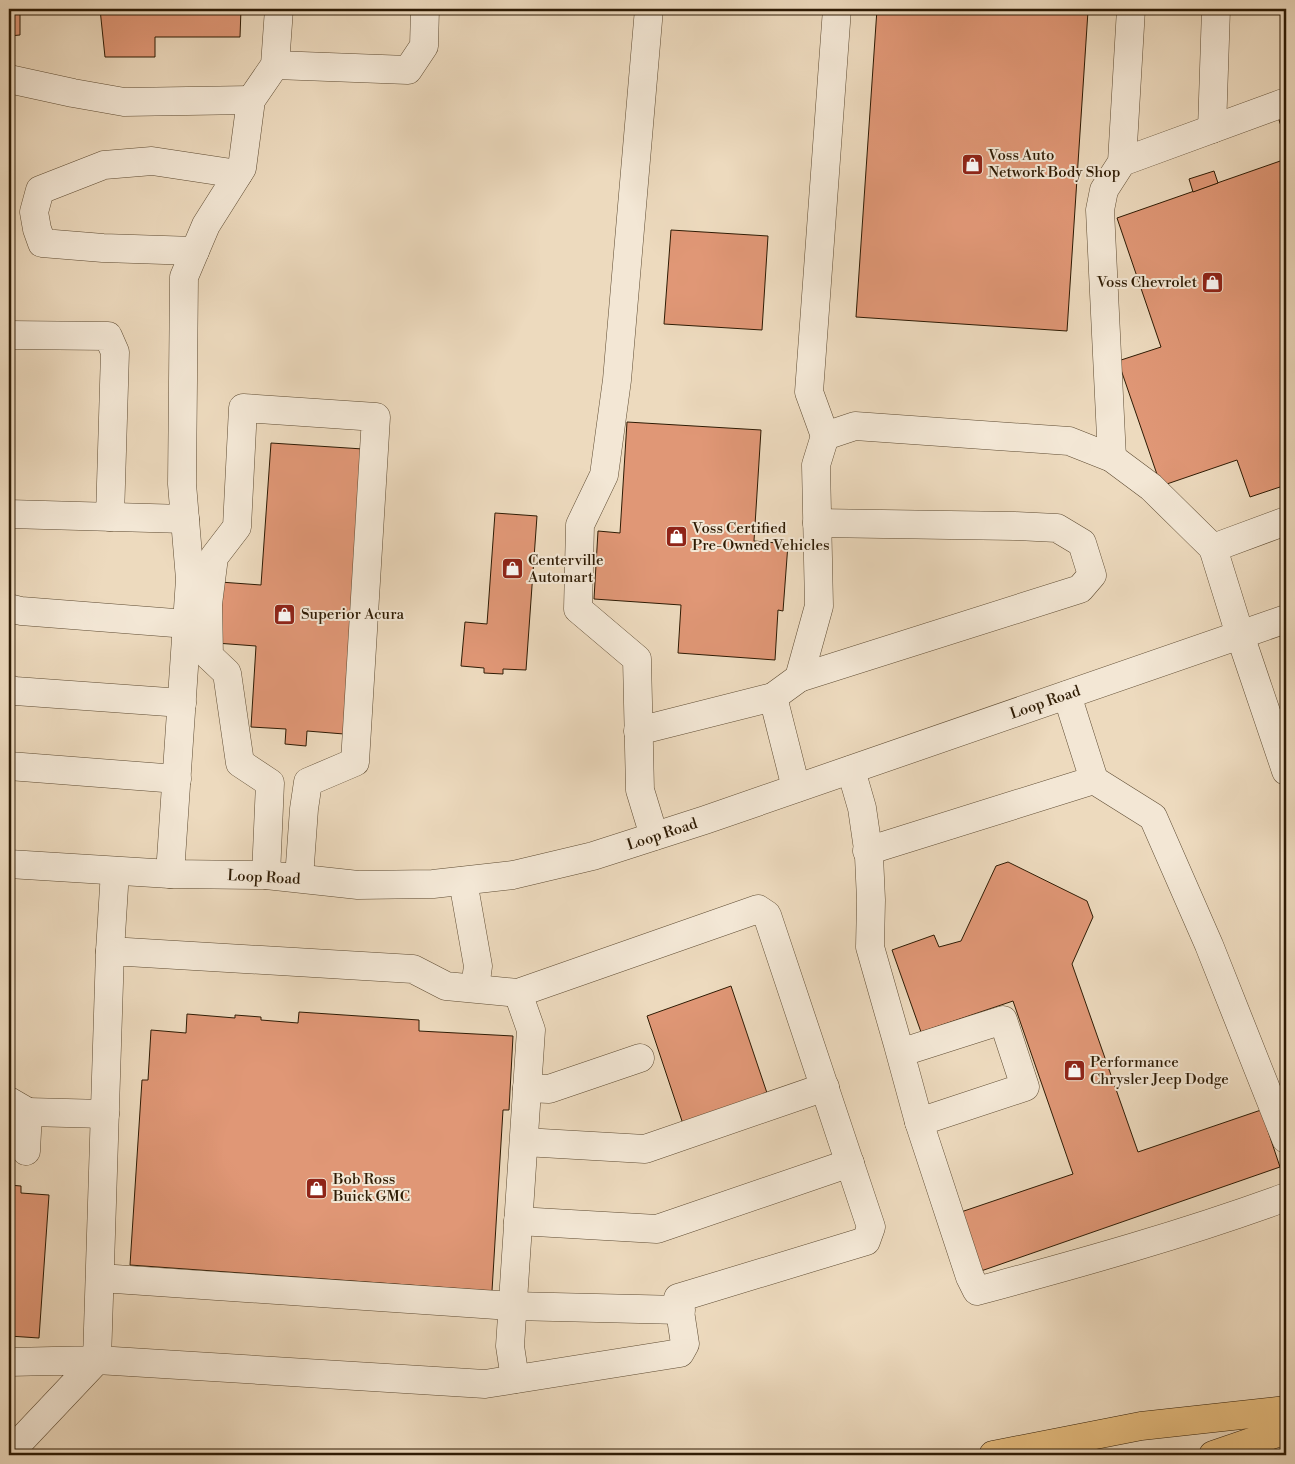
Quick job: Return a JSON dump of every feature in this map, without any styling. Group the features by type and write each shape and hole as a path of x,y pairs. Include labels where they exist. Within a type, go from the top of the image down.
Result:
{"highway":[{"path":"993,1455 1141,1426 1286,1410"},
{"path":"1213,1455 1286,1430"}],"street":[{"path":"170,874 190,579 182,484 184,277 206,226 242,168 252,100 275,65 279,9"},
{"path":"275,65 408,70 424,46 425,9"},
{"path":"649,9 617,380 604,475 580,525 578,609 637,659 640,790 654,836"},
{"path":"799,678 819,606 816,465 825,436 809,392 837,9"},
{"path":"1112,458 1100,210 1104,190 1122,162 1131,9"},
{"path":"1212,129 1216,9"},
{"path":"9,79 124,102 252,100"},
{"path":"1122,162 1286,102"},
{"path":"195,251 103,248 42,243 34,212 40,190 104,165 152,161 238,174"},
{"path":"9,335 108,336 114,352 110,517"},
{"path":"266,875 270,783 240,763 227,672 209,656 208,604 214,557 237,528 242,408 376,417 355,762 308,782 299,878"},
{"path":"825,436 855,426 1069,441 1112,458 1150,487 1213,548 1286,771"},
{"path":"9,514 185,519"},
{"path":"1213,548 1286,521"},
{"path":"638,731 773,697 799,678 1080,589 1092,575 1082,543 1057,528 817,523"},
{"path":"9,608 21,611 187,624"},
{"name":"Loop Road","path":"9,864 170,874 266,875 358,884 434,884 513,876 593,856 654,836 851,770 1286,619"},
{"path":"9,689 15,691 182,703"},
{"path":"1066,694 1094,780 1153,817 1209,945 1286,1139"},
{"path":"773,697 796,788"},
{"path":"9,766 177,779"},
{"path":"851,770 862,808 868,850 871,900 870,947 919,1122 970,1278 977,1291 1110,1254 1239,1214 1286,1197"},
{"path":"868,850 1094,780"},
{"path":"9,1451 97,1360 110,951 115,871"},
{"path":"463,881 478,966 475,988"},
{"path":"9,1362 97,1360 484,1384 680,1353 685,1344 678,1298 866,1241 871,1227 767,915 758,909 518,993 446,986 413,969 110,951"},
{"path":"515,1379 510,1346 531,1030 518,993"},
{"path":"898,1045 909,1050 1003,1020 1025,1086 919,1122"},
{"path":"528,1088 549,1089 640,1058"},
{"path":"524,1142 645,1149 824,1088"},
{"path":"26,1151 18,1107 105,1114"},
{"path":"518,1220 657,1229 850,1163"},
{"path":"100,1278 512,1306 681,1310"}],"building":[{"path":"9,9 20,9 20,35 9,36"},
{"path":"100,9 241,9 240,37 155,37 155,57 105,57"},
{"name":"Voss Auto Network Body Shop","path":"877,9 1060,9 1088,11 1067,331 856,317"},
{"path":"1286,115 1286,141 1278,117"},
{"name":"Voss Chevrolet","path":"1286,159 1286,485 1250,497 1237,460 1161,486 1118,361 1161,347 1117,218"},
{"path":"1214,171 1218,183 1193,192 1189,179"},
{"path":"671,230 768,236 762,330 664,324"},
{"name":"Voss Certified Pre-Owned Vehicles","path":"627,422 761,430 754,541 788,544 783,611 778,610 775,660 678,653 681,605 594,599 598,531 620,533"},
{"name":"Superior Acura","path":"271,443 363,449 344,734 307,731 306,746 285,744 286,729 251,727 256,646 216,643 220,582 261,585"},
{"name":"Centerville Automart","path":"495,513 537,516 526,670 503,669 503,674 484,673 484,668 461,666 465,622 487,624"},
{"name":"Performance Chrysler Jeep Dodge","path":"1008,862 1087,901 1093,917 1072,964 1138,1152 1261,1110 1280,1167 981,1271 961,1212 1073,1174 1013,1001 921,1032 892,950 934,935 939,947 961,941 996,866"},
{"path":"731,986 768,1096 683,1124 647,1016"},
{"name":"Bob Ross Buick GMC","path":"299,1012 419,1020 419,1031 513,1036 509,1110 503,1110 492,1291 130,1265 142,1080 148,1080 151,1030 186,1033 187,1014 235,1018 235,1015 261,1017 261,1020 298,1023"},
{"path":"9,1185 21,1186 21,1193 49,1195 39,1338 9,1336 14,1273 9,1272"}],"place":[{"name":"Voss Auto Network Body Shop","path":"972,164"},
{"name":"Voss Chevrolet","path":"1213,282"},
{"name":"Voss Certified Pre-Owned Vehicles","path":"676,537"},
{"name":"Centerville Automart","path":"512,569"},
{"name":"Superior Acura","path":"285,614"},
{"name":"Performance Chrysler Jeep Dodge","path":"1074,1071"},
{"name":"Bob Ross Buick GMC","path":"317,1188"}]}
